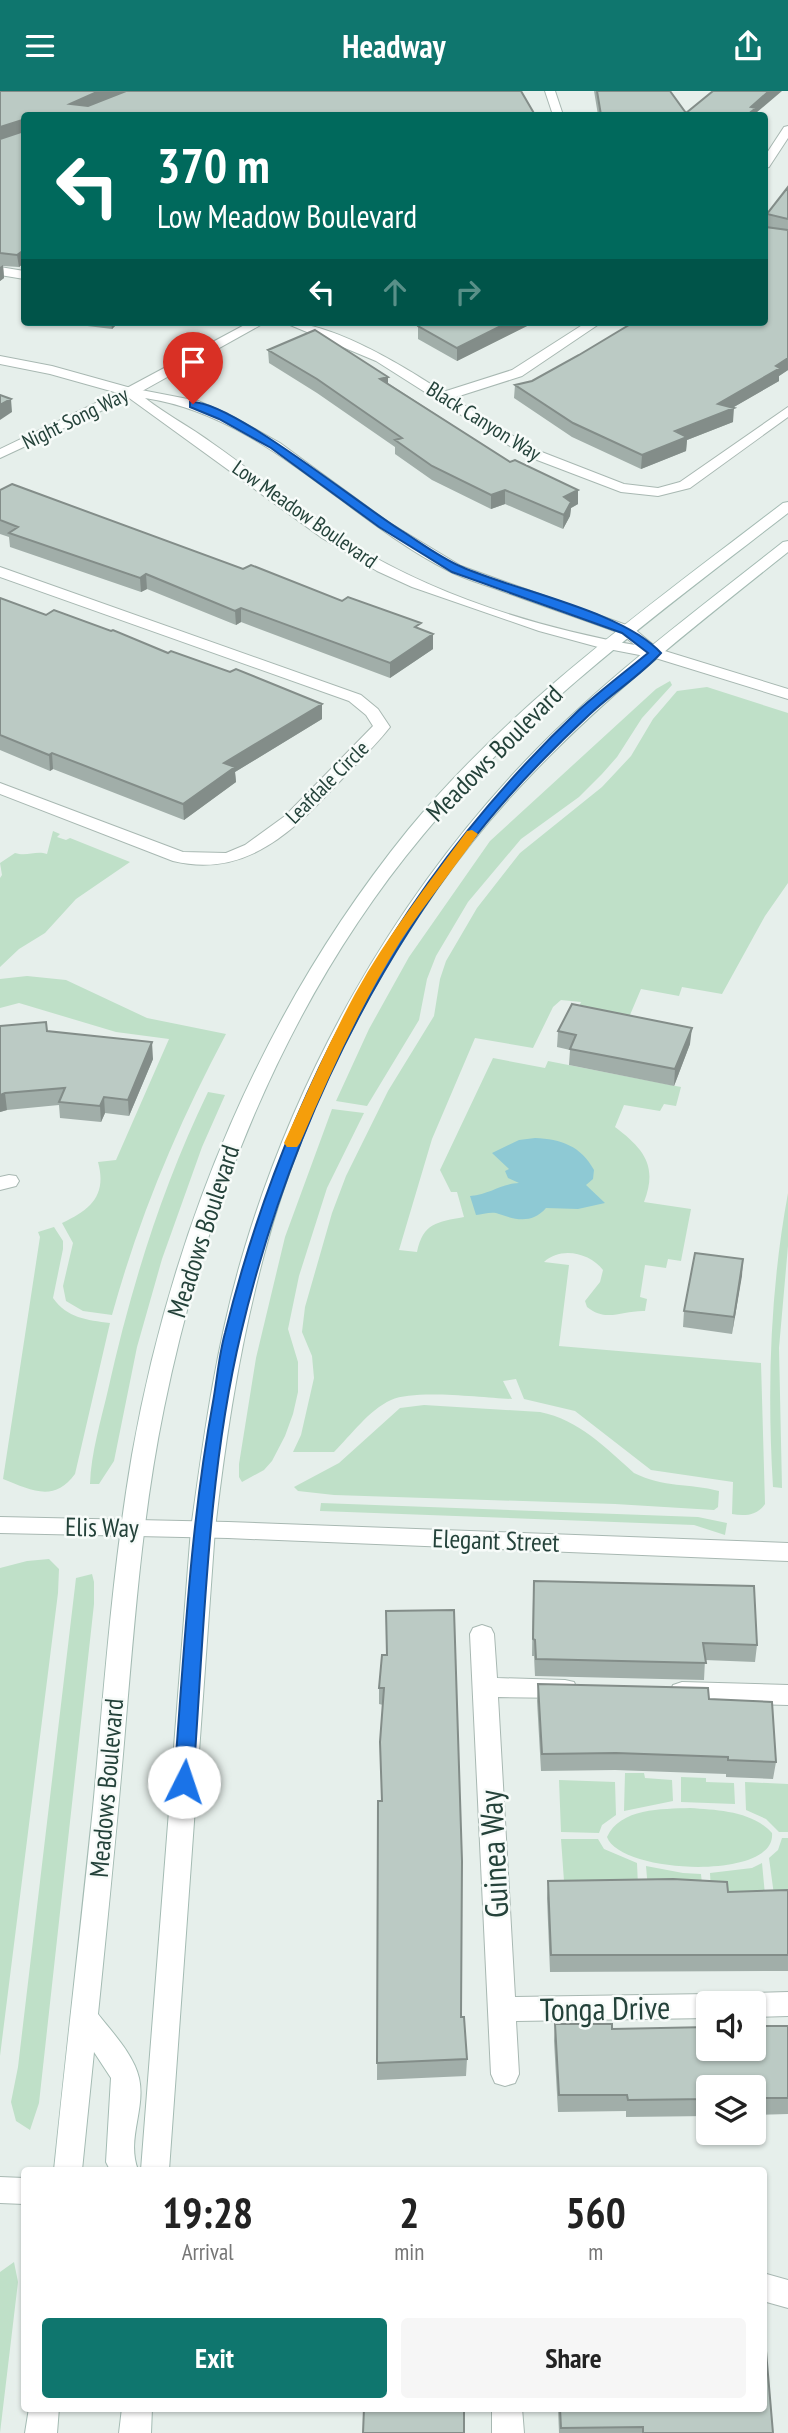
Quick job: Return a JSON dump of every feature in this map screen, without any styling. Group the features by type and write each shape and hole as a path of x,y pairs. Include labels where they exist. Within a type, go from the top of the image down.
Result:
{"street":[{"path":"550,91 557,112"},
{"path":"768,162 783,145 788,129"},
{"path":"0,271 21,274"},
{"name":"Night Song Way","path":"0,454 130,392 253,326"},
{"name":"Black Canyon Way","path":"299,326 381,358 513,442 548,461 605,484 658,492 695,479 788,411"},
{"path":"444,396 517,373 590,326"},
{"name":"Low Meadow Boulevard","path":"0,360 52,370 130,392 193,404 275,446 383,525 456,569 626,630 655,653"},
{"name":"Low Meadow Boulevard","path":"130,392 149,410 202,442 333,539 407,580 456,600 607,646 655,653 788,694"},
{"name":"Meadows Boulevard","path":"68,2167 116,1681 151,1413 190,1256 243,1115 276,1046 344,929 418,830 498,743 607,646 788,506"},
{"name":"Meadows Boulevard","path":"155,2167 203,1529 233,1335 273,1190 295,1135 356,1005 394,940 465,841 541,756 585,712 788,545"},
{"name":"Leafdale Circle","path":"0,572 355,698 372,712 382,727 263,844 233,857 204,861 179,857 0,788"},
{"name":"Elis Way","path":"0,1525 203,1529"},
{"name":"Elegant Street","path":"203,1529 788,1552"},
{"name":"Guinea Way","path":"482,1634 505,2074"},
{"path":"485,1687 595,1690"},
{"path":"664,1692 788,1695"},
{"path":"766,2005 788,2004"},
{"name":"Tonga Drive","path":"501,2009 696,2006"},
{"path":"83,2015 125,2077 121,2132 122,2167"},
{"path":"0,2190 21,2191"},
{"path":"767,2288 788,2294"},
{"path":"41,2433 44,2412"},
{"path":"135,2433 137,2412"},
{"path":"507,2412 508,2433"}],"green space":[{"path":"670,681 672,685 642,718 617,757 602,774 579,797 521,839 468,902 436,956 427,979 419,1020 367,1106 336,1101 369,1029 409,957 490,841 656,689"},
{"path":"707,687 788,713 788,883 765,916 722,994 682,987 679,996 641,989 627,1022 577,1012 581,1002 561,1000 553,1007 533,1048 475,1038 432,1139 399,1250 417,1252 427,1229 464,1217 457,1192 451,1192 440,1170 493,1058 545,1068 548,1061 681,1087 676,1106 664,1104 660,1111 624,1105 615,1127 634,1143 646,1159 649,1178 644,1202 691,1209 681,1261 668,1259 666,1268 645,1265 640,1297 647,1299 645,1311 608,1315 594,1312 587,1307 585,1301 600,1282 603,1270 591,1259 575,1254 551,1257 544,1262 569,1265 559,1346 761,1363 765,1504 750,1514 732,1514 733,1482 651,1470 575,1411 524,1399 516,1379 503,1381 512,1399 416,1395 391,1400 368,1416 334,1452 293,1452 301,1435 314,1378 312,1356 302,1332 305,1307 332,1213 346,1176 388,1091 434,1016 446,961 477,908 520,853 602,787 631,756 653,719 677,691"},
{"path":"53,831 60,834 57,837 66,840 70,838 130,862 76,899 45,933 19,949 0,967 0,863 15,853 47,854"},
{"path":"27,976 66,980 147,1018 226,1034 161,1171 134,1242 112,1315 83,1311 66,1301 63,1286 73,1243 62,1223 81,1213 94,1200 100,1184 98,1162 116,1160 169,1039 116,1032 19,1003 0,1008 0,979"},
{"path":"208,1092 225,1095 202,1147 162,1259 137,1347 114,1461 99,1484 90,1484 92,1460 117,1352 149,1238 176,1164"},
{"path":"332,1109 364,1113 327,1188 299,1276 288,1329 298,1362 298,1392 293,1414 272,1461 264,1470 242,1482 239,1477 239,1464 256,1358 285,1237"},
{"path":"788,1193 788,1246 779,1348 782,1488 773,1487 770,1376 777,1266"},
{"path":"54,1227 63,1241 63,1249 53,1298 71,1314 110,1323 75,1474 59,1489 42,1491 3,1479 40,1237 38,1232"},
{"path":"424,1405 540,1412 554,1416 591,1436 634,1473 645,1478 719,1491 718,1507 714,1510 334,1495 298,1491 294,1487 339,1463 400,1408"},
{"path":"321,1503 698,1517 727,1523 725,1535 694,1525 320,1511"},
{"path":"49,1559 59,1569 58,1593 0,2056 0,1568"},
{"path":"92,1574 94,1604 39,2103 30,2130 16,2121 11,2102 18,2067 76,1578"},
{"path":"625,1773 644,1773 645,1778 672,1780 673,1801 624,1811"},
{"path":"681,1777 706,1778 706,1782 734,1783 735,1804 681,1802"},
{"path":"559,1780 615,1782 616,1815 602,1825 599,1833 561,1832"},
{"path":"745,1782 788,1784 788,1832 779,1832 766,1819 746,1810"},
{"path":"690,1808 734,1813 755,1820 772,1833 767,1848 750,1859 725,1865 666,1865 639,1859 618,1849 607,1837 613,1827 632,1815 655,1810"},
{"path":"782,1838 788,1838 788,1895 774,1895 769,1858 778,1850"},
{"path":"561,1839 598,1839 604,1849 637,1863 638,1886 565,1895"},
{"path":"762,1863 765,1895 711,1893 710,1873 752,1868"},
{"path":"646,1866 701,1874 703,1894 648,1890"},
{"path":"14,2262 18,2282 0,2433 0,2272"}],"water":[{"path":"535,1138 562,1142 583,1155 594,1170 593,1179 586,1185 605,1203 578,1209 546,1208 529,1219 494,1213 476,1215 470,1196 519,1183 508,1178 505,1171 509,1169 492,1153 519,1140"}],"building":[{"path":"0,91 99,91 70,104 88,106 126,91 521,91 533,112 21,112 21,120 0,127"},
{"path":"597,91 670,91 685,112 600,112"},
{"path":"713,91 769,91 751,107 756,108 751,112 687,112"},
{"path":"21,132 21,252 17,255 0,253 0,139"},
{"path":"788,187 788,219 768,213"},
{"path":"768,227 788,230 788,358 776,366 780,368 718,404 734,408 675,431 687,437 642,455 573,423 515,385 532,381 627,326 768,326"},
{"path":"418,326 501,326 457,348"},
{"path":"315,330 388,377 380,379 510,462 515,460 578,490 564,497 571,502 564,515 505,490 491,495 432,466 395,440 402,438 317,379 268,350"},
{"path":"0,395 11,399 0,405"},
{"path":"12,484 243,569 251,565 342,601 348,597 421,623 415,627 433,634 390,663 241,608 235,611 146,574 140,578 9,533 18,527 0,520 0,490"},
{"path":"0,598 46,615 54,610 113,630 168,653 171,651 230,672 236,669 322,704 224,763 235,767 183,804 0,735"},
{"path":"572,1004 692,1028 675,1069 570,1049 576,1035 558,1031"},
{"path":"46,1022 47,1031 152,1042 128,1100 104,1097 100,1106 59,1102 65,1088 0,1095 0,1026"},
{"path":"695,1253 743,1259 734,1317 684,1311"},
{"path":"534,1581 754,1586 757,1645 703,1643 706,1663 536,1659 533,1639"},
{"path":"454,1610 462,1861 461,2017 464,2017 467,2059 377,2063 378,1801 382,1801 380,1742 384,1688 379,1688 382,1655 387,1655 386,1611"},
{"path":"538,1684 708,1688 709,1699 772,1702 776,1762 728,1760 728,1757 616,1753 542,1754"},
{"path":"673,1879 727,1882 728,1892 788,1890 788,1955 551,1955 548,1881"},
{"path":"555,2024 612,2024 612,2029 696,2027 696,2061 766,2061 766,2026 788,2026 788,2098 766,2098 766,2075 696,2075 696,2099 628,2100 627,2095 559,2095"},
{"path":"767,2363 773,2433 643,2433 643,2427 561,2428 560,2412 767,2412"},
{"path":"364,2412 464,2412 464,2433 363,2433"}],"slow traffic":[{"path":"292,1143 332,1053 363,993 394,940 472,834"}],"route":[{"path":"184,1782 203,1529 233,1335 273,1190 300,1123 332,1053 394,940 465,841 541,756 585,712 655,653 626,630 456,569 383,525 275,446 223,417 193,404"}]}
